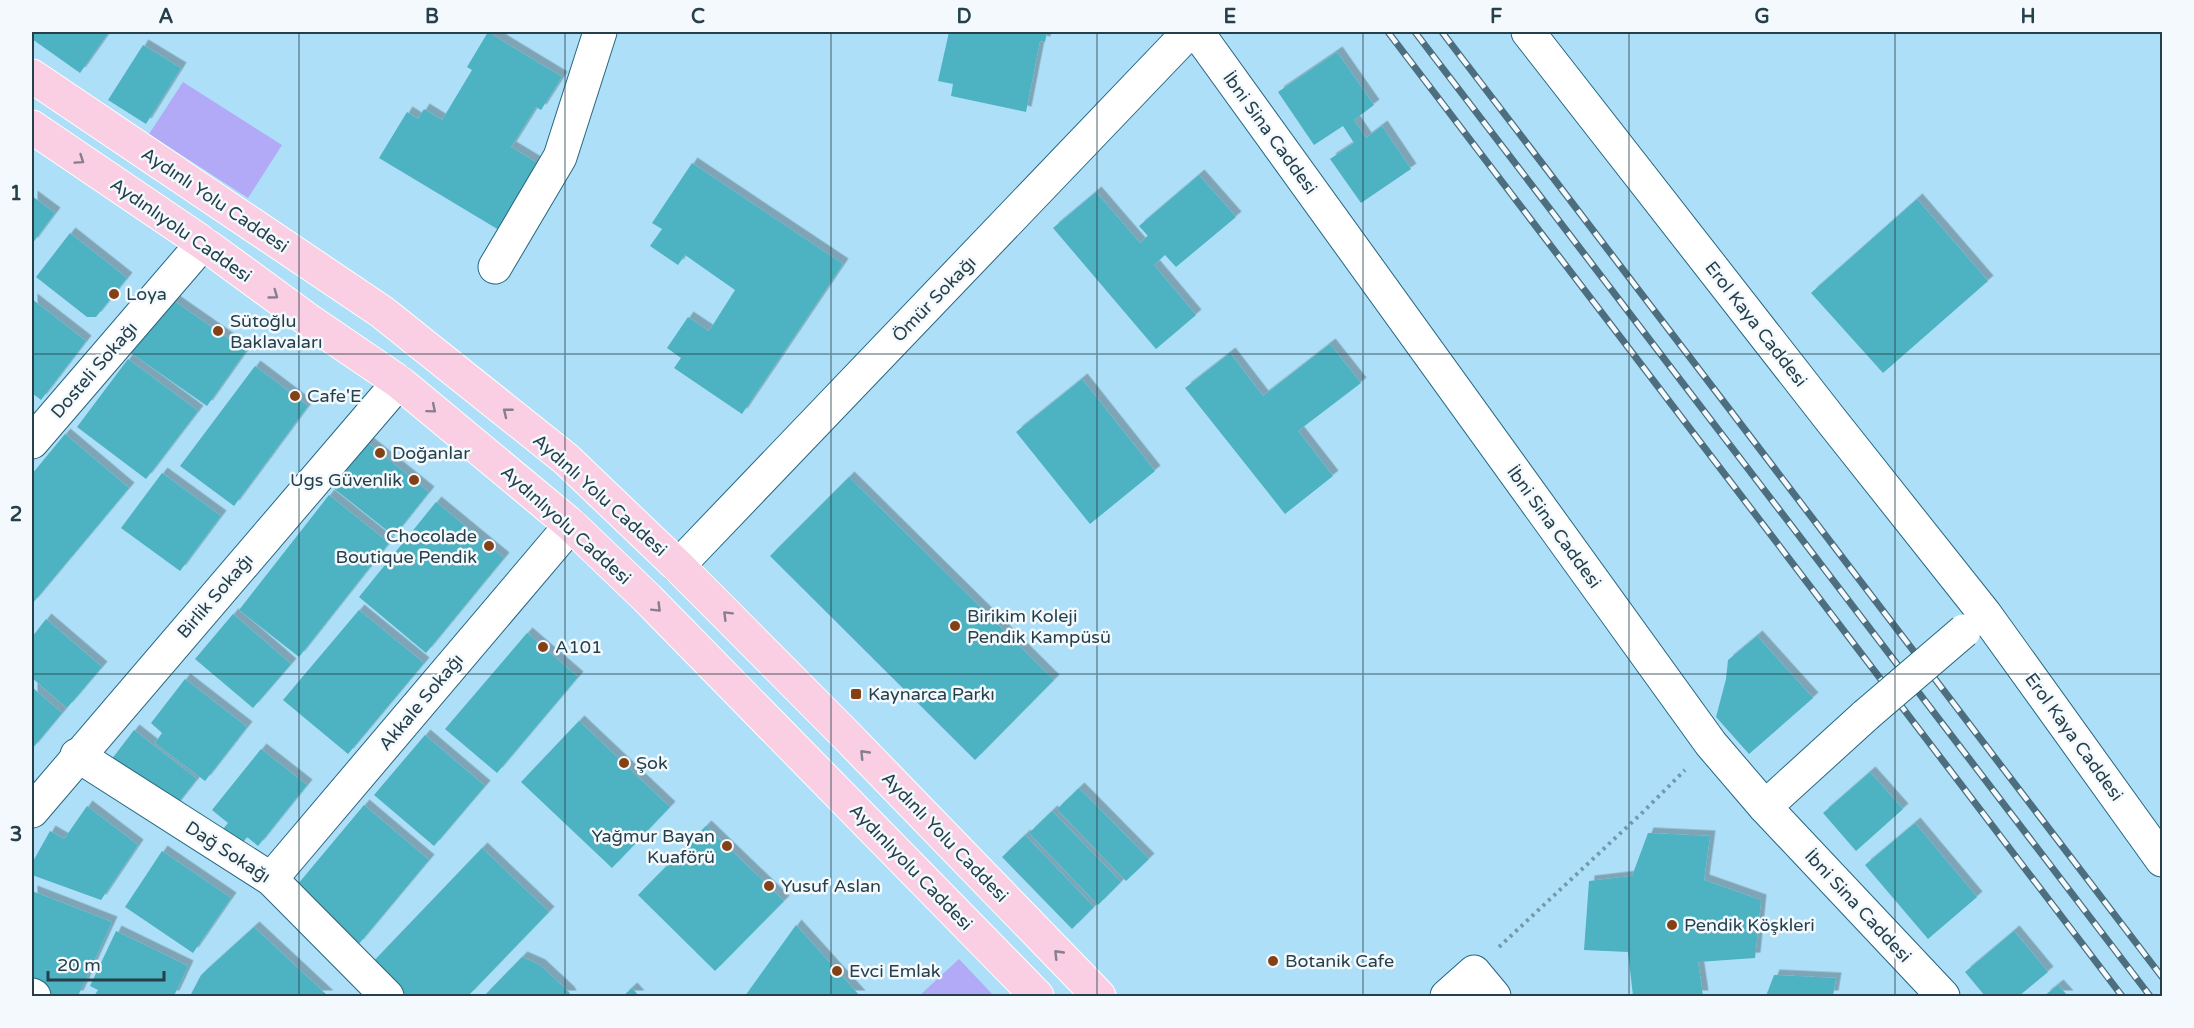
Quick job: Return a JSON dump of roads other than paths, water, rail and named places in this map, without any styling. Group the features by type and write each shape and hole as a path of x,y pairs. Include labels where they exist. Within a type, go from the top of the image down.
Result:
{"main road":[{"name":"Aydınlı Yolu Caddesi","path":"32,75 382,312 566,459 678,566 853,742 1099,996"},
{"name":"Aydınlıyolu Caddesi","path":"32,127 203,243 311,322 399,382 571,525 655,606 1037,996"}],"street":[{"path":"495,267 560,157 600,32"},
{"name":"Ömür Sokağı","path":"678,566 1189,32"},
{"name":"İbni Sina Caddesi","path":"1197,32 1711,744 1765,807 1943,996"},
{"name":"Erol Kaya Caddesi","path":"1528,32 1831,420 1975,622 2163,860"},
{"name":"Dosteli Sokağı","path":"32,442 203,243"},
{"name":"Birlik Sokağı","path":"32,811 77,755 399,382"},
{"name":"Akkale Sokağı","path":"271,879 571,525"},
{"path":"1765,807 1866,715 1975,622"},
{"name":"Dağ Sokağı","path":"77,755 271,879 387,996"},
{"path":"1447,996 1474,972 1494,996"}],"railway":[{"path":"1388,32 2122,996"},
{"path":"1415,32 2150,996"},
{"path":"1442,32 2162,977"}],"place":[{"name":"Loya","path":"114,294"},
{"name":"Sütoğlu Baklavaları","path":"218,331"},
{"name":"Cafe'E","path":"295,396"},
{"name":"Doğanlar","path":"380,453"},
{"name":"Ugs Güvenlik","path":"414,480"},
{"name":"Chocolade Boutique Pendik","path":"489,546"},
{"name":"Birikim Koleji Pendik Kampüsü","path":"955,626"},
{"name":"A101","path":"543,647"},
{"name":"Kaynarca Parkı","path":"856,694"},
{"name":"Şok","path":"624,763"},
{"name":"Yağmur Bayan Kuaförü","path":"727,846"},
{"name":"Yusuf Aslan","path":"769,886"},
{"name":"Pendik Köşkleri","path":"1672,925"},
{"name":"Botanik Cafe","path":"1273,961"},
{"name":"Evci Emlak","path":"837,971"}]}
